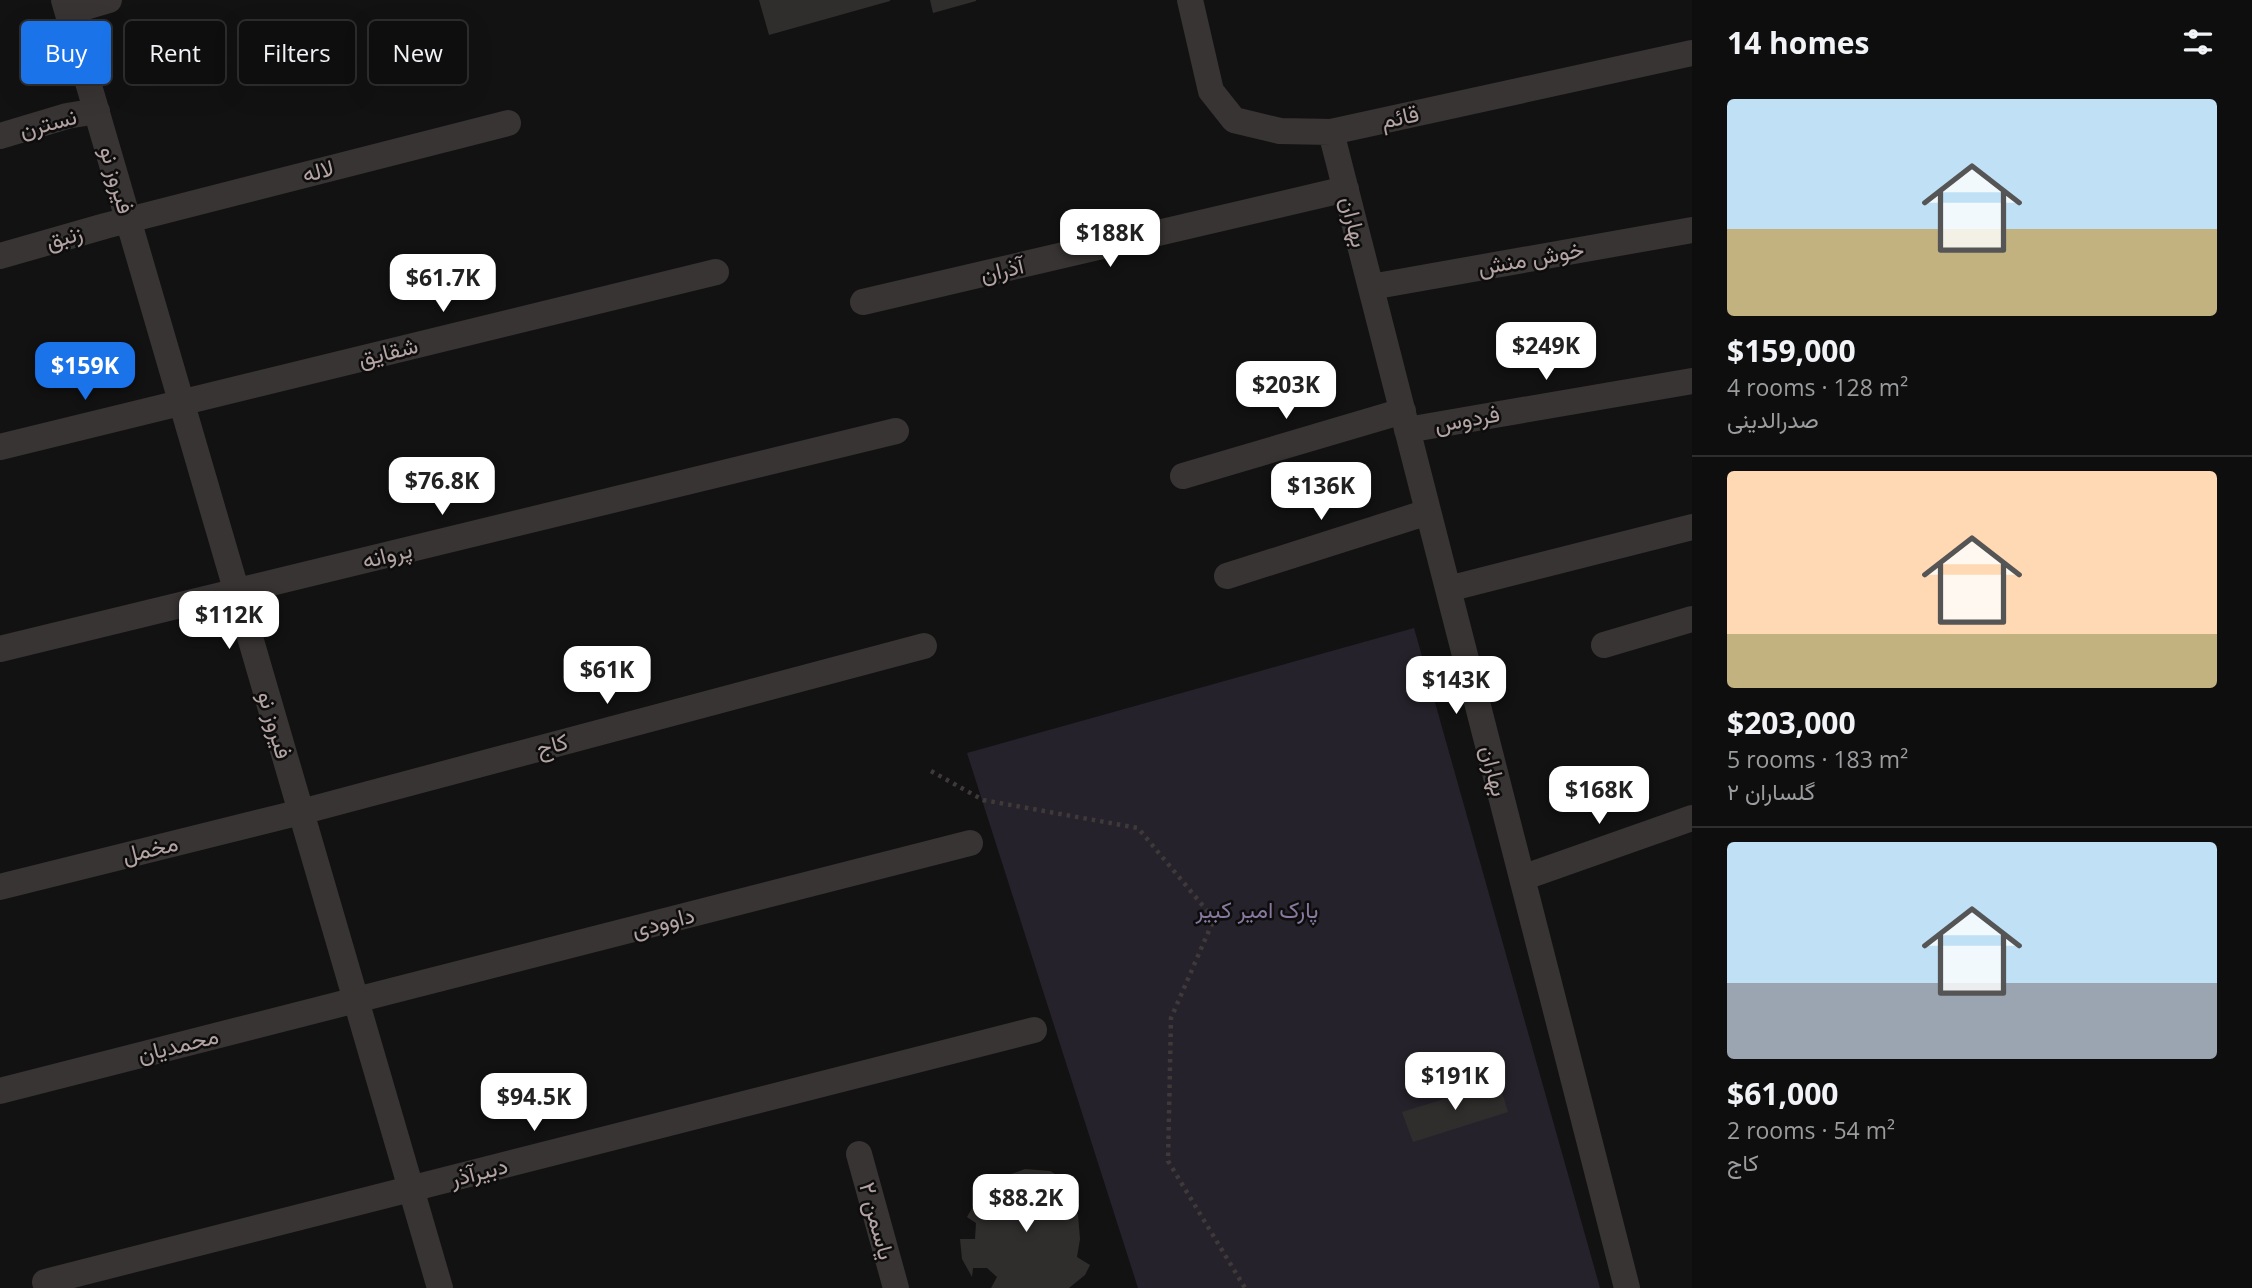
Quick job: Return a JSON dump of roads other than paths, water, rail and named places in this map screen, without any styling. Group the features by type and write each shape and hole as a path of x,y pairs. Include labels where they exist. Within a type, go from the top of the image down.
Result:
{"street":[{"path":"66,6 109,0"},
{"name":"قائم","path":"1190,0 1211,91 1234,120 1280,131 1331,132 1692,53"},
{"name":"فیروز نو","path":"66,6 440,1288"},
{"name":"نسترن","path":"0,136 67,116 97,111"},
{"name":"لاله","path":"128,220 508,123"},
{"name":"بهاران","path":"1331,132 1627,1288"},
{"name":"آذران","path":"863,302 1346,189"},
{"name":"زنبق","path":"0,256 128,220"},
{"name":"خوش منش","path":"1371,287 1692,230"},
{"name":"شقایق","path":"0,447 716,272"},
{"name":"فردوس","path":"1183,476 1405,420 1692,381"},
{"name":"پروانه","path":"0,649 896,430"},
{"path":"1227,576 1429,512"},
{"path":"1448,589 1692,527"},
{"path":"1604,645 1692,619"},
{"name":"کاج","path":"301,812 924,646"},
{"name":"مخمل","path":"0,887 301,812"},
{"path":"1522,878 1692,818"},
{"name":"داوودی","path":"356,1000 970,843"},
{"name":"محمدیان","path":"0,1091 356,1000"},
{"name":"دبیرآذر","path":"45,1282 1034,1030"},
{"name":"یاسمن ۲","path":"859,1154 896,1288"}],"park label":[{"name":"پارک امیر کبیر","path":"1257,910"}]}
